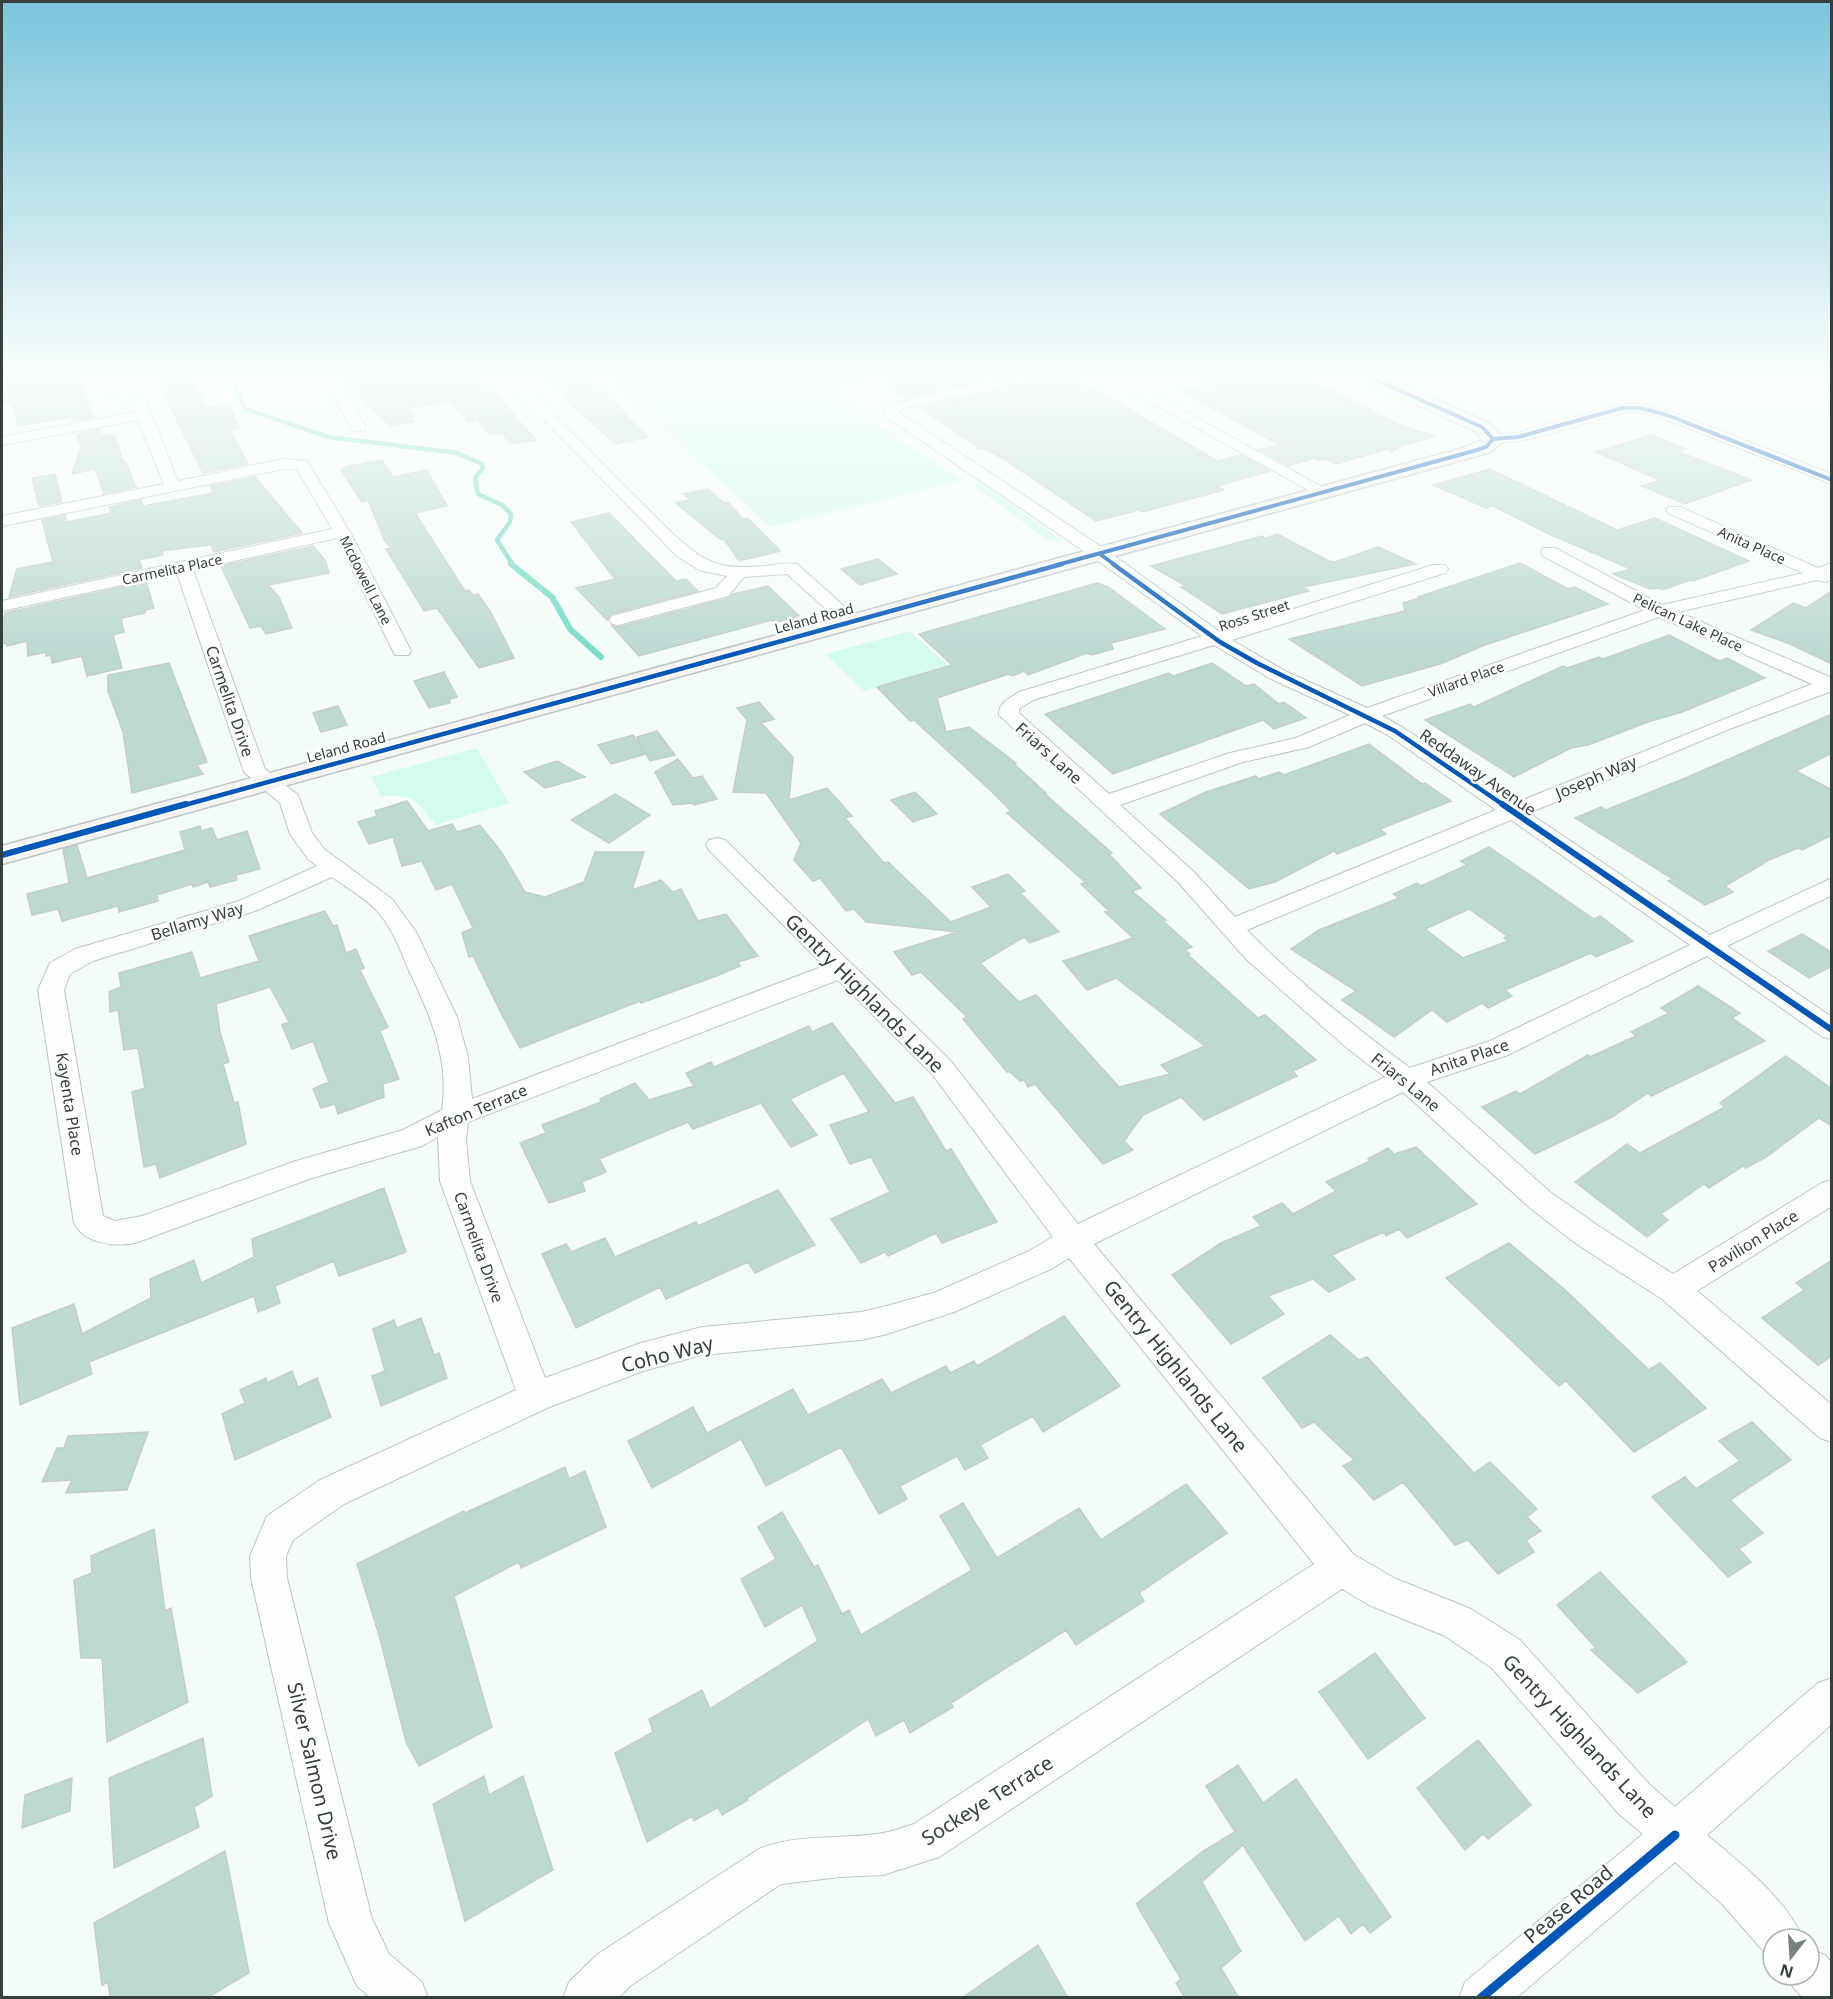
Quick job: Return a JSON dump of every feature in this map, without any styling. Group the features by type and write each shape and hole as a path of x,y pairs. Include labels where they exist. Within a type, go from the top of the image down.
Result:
{"street":[{"path":"2,521 173,487 166,469"},
{"name":"Mcdowell Lane","path":"173,487 258,469"},
{"name":"Mcdowell Lane","path":"305,469 342,532 402,651"},
{"path":"600,469 666,537 693,560 723,570 790,568 850,621"},
{"name":"Reddaway Avenue","path":"974,469 1100,554 1217,639 1278,675 1366,715 1395,731 1832,1030"},
{"path":"1281,469 1323,492"},
{"name":"Leland Road","path":"2,855 1406,469"},
{"path":"1805,469 1832,480"},
{"name":"Anita Place","path":"1674,510 1827,574"},
{"name":"Carmelita Place","path":"2,606 342,532"},
{"name":"Pelican Lake Place","path":"1549,552 1660,611 1830,685"},
{"name":"Carmelita Drive","path":"183,567 255,772 290,800 301,834 316,854 384,904 404,932 444,1017 455,1057 459,1091 452,1140 455,1181 535,1396"},
{"name":"Ross Street","path":"1009,708 1026,696 1439,569"},
{"path":"618,620 722,592 732,583 739,571"},
{"name":"Villard Place","path":"1105,803 1237,757 1302,743 1366,715 1660,611 1827,574"},
{"name":"Joseph Way","path":"1231,928 1720,726 1830,685"},
{"name":"Friars Lane","path":"1009,708 1009,715 1013,721 1185,876 1255,953 1356,1041 1406,1079 1540,1200 1589,1236 1673,1290 1832,1427"},
{"name":"Gentry Highlands Lane","path":"717,845 941,1067 1073,1240 1340,1567 1382,1592 1458,1622 1506,1654 1634,1799 1738,1890 1770,1927"},
{"name":"Bellamy Way","path":"59,969 84,955 256,902 333,867"},
{"name":"Anita Place","path":"1073,1240 1406,1079 1499,1048 1832,885"},
{"name":"Kayenta Place","path":"59,969 51,990 89,1223 105,1233"},
{"name":"Kafton Terrace","path":"105,1233 123,1235 306,1169 412,1138 456,1116 841,969"},
{"name":"Pavilion Place","path":"1673,1290 1832,1191"},
{"name":"Coho Way","path":"280,1528 332,1492 535,1396 641,1357 702,1341 861,1326 898,1317 943,1303 1040,1260 1073,1240"},
{"name":"Silver Salmon Drive","path":"280,1528 268,1556 268,1578 351,1923 373,1970 406,1998"},
{"name":"Sockeye Terrace","path":"585,1998 614,1970 774,1864 840,1856 883,1854 924,1842 1301,1596 1340,1567"},
{"name":"Pease Road","path":"1481,1998 1675,1835 1832,1697"},
{"path":"1821,1984 1832,1996"}],"green space":[{"path":"708,469 946,469 962,480 771,527"},
{"path":"978,481 1064,542 1047,540 979,490 973,483"},
{"path":"910,631 949,666 864,691 826,654"},
{"path":"476,748 509,803 436,825 413,800 401,796 381,797 372,777"}],"building":[{"path":"74,469 94,469 72,474"},
{"path":"95,469 129,469 136,487 104,494"},
{"path":"201,469 222,469 203,473"},
{"path":"388,469 393,477 427,470 447,506 415,513 465,591 469,590 473,595 478,594 490,611 514,658 479,668 437,608 424,611 386,549 391,548 385,541 368,500 362,502 341,470"},
{"path":"1019,469 1270,471 1217,486 1224,490 1142,512 1139,510 1096,521"},
{"path":"1491,469 1617,530 1655,518 1749,561 1663,590 1650,589 1613,574 1631,569 1549,534 1493,506 1486,508 1433,485"},
{"path":"1635,469 1724,469 1751,480 1685,504 1642,486 1660,480"},
{"path":"55,474 62,502 39,506 32,478"},
{"path":"255,477 302,533 214,552 211,545 162,551 163,555 139,560 142,568 9,597 17,569 53,562 42,520 65,515 67,522 111,513 109,507 141,500 143,506 213,493 210,486"},
{"path":"708,489 724,503 728,502 743,519 748,518 780,551 739,561 724,539 721,540 676,503 690,500 684,494"},
{"path":"609,513 676,581 686,579 698,591 611,614 607,620 576,588 615,579 571,522"},
{"path":"1277,534 1329,561 1335,562 1378,547 1416,564 1303,587 1309,591 1222,614 1181,587 1186,586 1151,566"},
{"path":"313,546 325,560 329,573 268,585 279,597 292,628 266,634 261,626 250,628 221,566"},
{"path":"878,559 897,574 860,585 841,569"},
{"path":"1520,563 1568,589 1575,587 1608,604 1485,645 1440,664 1362,686 1289,639 1405,611 1403,603"},
{"path":"146,582 154,608 146,610 145,613 121,618 124,632 113,635 122,668 87,676 82,656 52,663 51,655 46,656 46,652 28,656 27,641 7,646 6,643 2,644 5,613"},
{"path":"1097,583 1108,587 1165,629 1111,643 1113,649 1092,655 1087,653 1028,675 1024,671 1012,676 1009,674 937,698 946,732 969,727 1016,763 1014,764 1046,793 1044,793 1112,853 1109,854 1141,888 1132,891 1166,920 1163,921 1192,947 1185,950 1190,954 1188,955 1258,1018 1265,1015 1316,1060 1293,1071 1297,1076 1204,1120 1181,1097 1143,1115 1124,1141 1133,1150 1103,1164 1035,1084 1028,1087 1024,1080 1020,1081 1007,1072 963,1019 967,1017 921,972 912,975 894,952 958,932 866,922 854,909 846,911 820,878 813,881 794,860 801,843 766,793 733,792 747,720 737,708 759,702 774,719 761,723 793,757 789,800 827,788 852,816 845,818 884,863 888,862 951,922 991,907 972,887 1008,874 1025,891 1020,893 1059,932 1030,943 1024,937 980,963 1019,1002 1036,995 1119,1087 1170,1074 1161,1065 1205,1046 1116,978 1087,990 1063,961 1133,938 1105,912 1109,911 1081,884 1085,882 1007,813 1011,811 989,789 914,720 910,721 877,687 952,665 919,634"},
{"path":"768,586 799,616 774,623 772,620 639,656 612,626 619,627"},
{"path":"1832,591 1832,664 1790,644 1751,630 1793,603 1806,608"},
{"path":"1669,635 1715,659 1720,661 1727,658 1765,678 1682,712 1648,722 1588,745 1571,748 1514,777 1425,720 1470,704 1474,707 1563,666 1567,668 1599,657 1603,659"},
{"path":"169,663 207,762 197,765 203,774 132,793 123,732 108,691 108,675"},
{"path":"1212,663 1246,686 1254,684 1279,704 1284,702 1306,718 1274,729 1263,720 1113,774 1045,714 1169,673 1173,676"},
{"path":"444,672 457,697 450,699 450,703 429,708 414,681"},
{"path":"338,706 347,725 321,732 313,713"},
{"path":"1832,714 1832,753 1796,771 1832,790 1832,835 1802,850 1798,848 1769,860 1725,886 1733,892 1705,905 1668,881 1673,879 1575,818 1601,807 1606,810 1683,779"},
{"path":"657,731 675,755 650,761 646,754 611,764 598,745 633,735 643,749 637,737"},
{"path":"1369,744 1422,784 1425,783 1451,801 1380,829 1386,834 1337,854 1334,851 1275,882 1249,889 1160,814 1206,792 1256,776 1258,779 1279,772 1284,775"},
{"path":"678,759 693,778 702,776 717,799 694,805 692,803 673,805 655,772"},
{"path":"557,761 585,777 545,788 524,772"},
{"path":"915,792 937,814 913,822 891,800"},
{"path":"615,794 650,815 609,843 571,820"},
{"path":"407,801 428,831 452,824 457,832 480,825 502,853 525,892 545,897 584,882 595,852 644,852 632,890 661,880 673,892 681,889 698,921 726,914 758,956 738,962 740,966 714,977 641,1003 640,1001 520,1048 473,956 469,957 462,933 473,928 452,884 436,890 422,861 402,866 393,837 369,844 358,822 377,816 375,811"},
{"path":"200,826 201,831 212,828 217,840 247,831 260,869 236,875 237,880 210,887 208,882 193,887 192,884 157,895 158,901 119,912 118,906 62,921 58,909 32,915 27,894 69,883 63,849 77,845 87,878 185,850 180,832"},
{"path":"1489,847 1594,919 1600,916 1633,941 1596,957 1591,953 1505,990 1512,996 1488,1008 1482,1003 1447,1022 1432,1010 1394,1037 1342,1000 1356,991 1291,949 1319,930 1399,898 1393,894 1417,883 1421,886 1467,865 1461,861","holes":["1469,909 1507,936 1504,938 1508,941 1463,958 1425,929"]},
{"path":"325,911 333,926 337,925 346,953 356,949 364,968 360,970 388,1027 380,1031 399,1079 383,1084 384,1097 338,1114 335,1104 321,1108 313,1089 329,1082 313,1041 292,1049 282,1025 289,1022 270,987 216,1004 220,1032 229,1062 223,1064 234,1103 238,1102 246,1144 160,1178 156,1164 144,1167 132,1092 145,1088 138,1048 124,1050 118,1010 110,1012 109,992 121,987 119,973 192,952 200,978 259,961 249,936"},
{"path":"1802,934 1832,953 1832,966 1809,978 1768,951"},
{"path":"1698,986 1740,1013 1732,1018 1765,1041 1651,1096 1648,1093 1612,1117 1535,1154 1482,1107 1516,1091 1520,1094 1588,1055 1590,1057 1636,1036 1631,1032 1669,1013 1661,1008"},
{"path":"832,1023 895,1103 913,1097 946,1151 951,1149 997,1222 942,1243 936,1233 888,1256 885,1252 861,1263 831,1219 890,1192 871,1157 850,1164 830,1125 869,1112 844,1073 790,1099 817,1135 791,1147 761,1103 693,1129 688,1122 599,1159 606,1172 582,1182 585,1191 549,1203 520,1143 546,1133 542,1125 601,1102 600,1099 635,1083 649,1100 694,1086 686,1073 711,1062 714,1067 809,1026 812,1032"},
{"path":"1786,1056 1832,1089 1832,1126 1819,1118 1766,1157 1746,1168 1743,1166 1709,1188 1704,1184 1661,1214 1668,1220 1647,1237 1575,1182 1627,1144 1640,1153 1725,1107 1720,1103"},
{"path":"1416,1147 1477,1204 1407,1238 1399,1229 1386,1236 1384,1232 1332,1255 1355,1279 1329,1292 1313,1279 1268,1296 1284,1314 1231,1344 1172,1275 1221,1243 1261,1226 1253,1217 1282,1203 1293,1214 1336,1191 1326,1182 1370,1161 1368,1159 1388,1148 1394,1154"},
{"path":"384,1188 406,1252 339,1276 334,1261 275,1286 280,1303 258,1312 254,1296 89,1362 92,1374 20,1405 12,1328 74,1304 82,1334 151,1298 150,1279 194,1260 201,1283 254,1257 252,1239"},
{"path":"778,1190 815,1245 755,1273 748,1262 666,1299 660,1287 576,1328 542,1254 566,1244 571,1252 605,1238 615,1257 696,1222 698,1226"},
{"path":"1509,1243 1563,1288 1649,1370 1660,1363 1706,1408 1634,1452 1566,1381 1559,1386 1446,1278"},
{"path":"1832,1260 1832,1356 1818,1365 1762,1318 1804,1290 1796,1283"},
{"path":"1064,1316 1120,1386 1043,1432 1033,1416 980,1445 988,1458 965,1470 957,1456 900,1486 907,1499 879,1514 841,1447 766,1486 741,1439 652,1488 628,1441 693,1407 707,1433 793,1389 808,1415 882,1379 891,1393 946,1366 950,1373 974,1361 977,1366"},
{"path":"421,1318 434,1355 439,1353 447,1378 381,1406 372,1376 385,1371 373,1329 394,1320 397,1328"},
{"path":"1330,1335 1359,1360 1367,1357 1474,1473 1490,1462 1537,1509 1527,1517 1541,1531 1526,1540 1534,1552 1498,1574 1468,1540 1455,1545 1403,1482 1374,1500 1343,1466 1354,1460 1314,1422 1302,1428 1263,1378"},
{"path":"292,1371 298,1387 317,1378 331,1417 235,1460 222,1414 245,1403 240,1390 266,1378 267,1383"},
{"path":"1752,1422 1791,1460 1730,1500 1763,1533 1739,1549 1751,1562 1728,1577 1652,1497 1685,1477 1696,1489 1740,1461 1719,1441"},
{"path":"148,1432 127,1490 66,1493 72,1480 42,1482 57,1448 64,1448 68,1436"},
{"path":"565,1467 569,1479 585,1471 606,1527 521,1568 519,1562 454,1596 492,1727 419,1766 406,1742 379,1635 357,1564 464,1511 465,1513"},
{"path":"1186,1484 1227,1533 1139,1593 1144,1601 1076,1645 1066,1630 951,1703 953,1707 910,1733 904,1720 876,1736 868,1719 722,1815 718,1807 694,1821 692,1816 647,1842 615,1753 653,1732 649,1719 702,1690 710,1709 818,1641 802,1605 765,1627 741,1579 776,1559 758,1527 782,1512 814,1567 818,1565 842,1614 849,1610 861,1635 972,1570 940,1516 963,1503 997,1558 1079,1508 1101,1540"},
{"path":"154,1529 165,1611 171,1608 188,1702 107,1742 102,1658 81,1658 74,1580 92,1573 91,1556"},
{"path":"1600,1572 1687,1662 1638,1693 1591,1650 1596,1648 1557,1605"},
{"path":"1375,1653 1425,1718 1368,1759 1319,1692"},
{"path":"203,1738 212,1796 194,1807 199,1827 114,1868 109,1778"},
{"path":"1478,1740 1531,1805 1488,1839 1483,1834 1465,1850 1417,1788"},
{"path":"1238,1765 1263,1803 1296,1779 1391,1917 1370,1933 1363,1924 1351,1934 1339,1916 1305,1941 1243,1845 1202,1882 1241,1951 1221,1968 1239,1998 1185,1998 1176,1983 1181,1979 1136,1904 1203,1851 1235,1832 1206,1786"},
{"path":"484,1776 489,1795 523,1776 553,1870 465,1921 433,1804"},
{"path":"72,1778 70,1811 22,1828 25,1795"},
{"path":"225,1851 249,1973 207,1998 110,1998 108,1982 102,1985 94,1923"},
{"path":"1038,1945 1068,1998 962,1998"}],"waterway":[{"path":"482,469 475,478 478,494 502,505 511,514 510,522 497,540 513,565"},
{"path":"511,564 552,597 570,629 601,657"}],"cycle path":[{"path":"2,855 1407,469"},
{"path":"1805,469 1832,480"},
{"path":"1100,554 1185,618 1238,653 1395,731 1832,1030"},
{"path":"1481,1998 1675,1835"}]}
